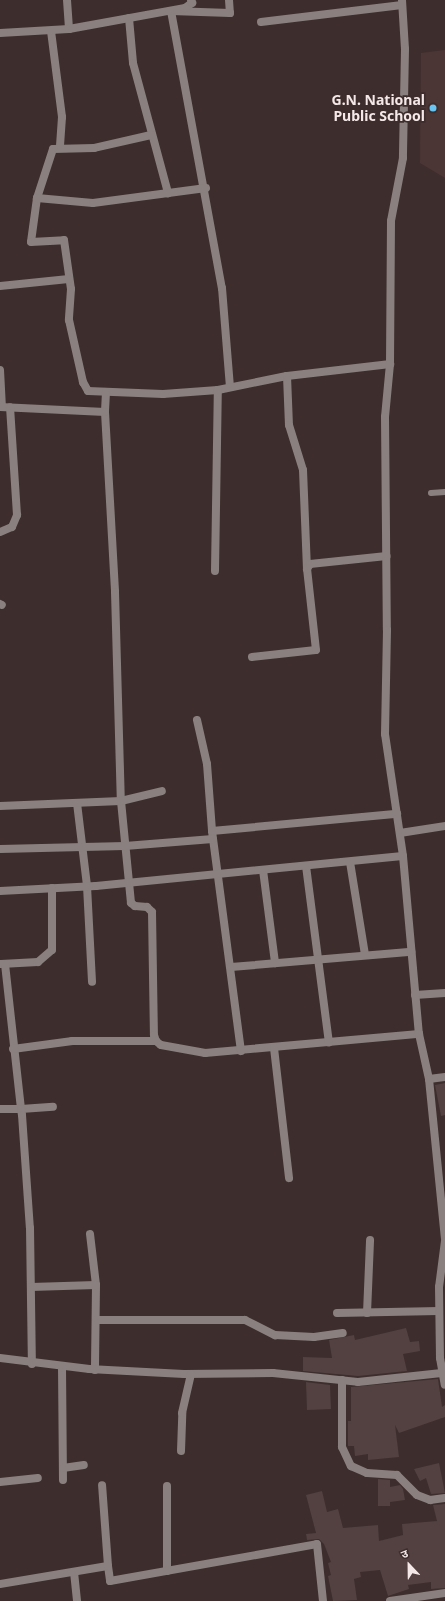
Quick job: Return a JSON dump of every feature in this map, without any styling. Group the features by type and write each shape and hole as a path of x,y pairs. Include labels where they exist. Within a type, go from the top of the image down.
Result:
{"street":[{"path":"67,0 69,30"},
{"path":"0,33 69,30 185,8 192,3 192,0"},
{"path":"171,11 230,13 229,0"},
{"path":"262,22 402,2 405,49 402,158 391,221 390,364 385,417 385,734 403,856 419,1034 429,1079 443,1190 445,1238"},
{"path":"171,11 206,188 225,305 230,387"},
{"path":"129,18 133,63 151,135 168,193"},
{"path":"51,31 62,117 60,147"},
{"path":"151,135 94,148 60,147 50,151 37,198 31,242 64,240 71,296 69,320 83,382 92,392 162,394 218,390 287,376 390,364"},
{"path":"37,198 81,204 206,188"},
{"path":"0,286 70,280"},
{"path":"0,370 17,515 12,527 0,532"},
{"path":"252,656 316,650 307,569 303,470 289,425 287,376"},
{"path":"215,572 218,390"},
{"path":"106,392 105,412 115,584 121,801 129,883 133,905 147,907 152,912 154,1035 156,1041 161,1045 205,1053 419,1034"},
{"path":"4,407 105,412"},
{"path":"307,569 314,562 386,556"},
{"path":"197,720 207,764 213,835 241,1051"},
{"path":"0,806 121,801 162,791"},
{"path":"77,803 87,886 92,982"},
{"path":"0,850 82,846 126,846 397,814"},
{"path":"400,833 445,826"},
{"path":"0,891 129,883 403,856"},
{"path":"350,862 365,956"},
{"path":"306,866 329,1043"},
{"path":"263,870 275,963"},
{"path":"32,1364 30,1228 21,1109 3,964 38,962 52,950 52,888"},
{"path":"231,967 411,952"},
{"path":"415,995 445,993"},
{"path":"13,1049 72,1041 156,1041"},
{"path":"274,1048 289,1178"},
{"path":"429,1079 445,1077"},
{"path":"0,1110 53,1107"},
{"path":"90,1234 96,1285 95,1370"},
{"path":"367,1312 370,1240"},
{"path":"445,1241 439,1287 442,1373 445,1385"},
{"path":"31,1287 96,1285"},
{"path":"337,1313 439,1311"},
{"path":"96,1320 244,1320 274,1335 314,1337 343,1333"},
{"path":"0,1358 32,1364 95,1370 191,1374 272,1374 358,1382 442,1373"},
{"path":"62,1367 63,1480"},
{"path":"181,1451 182,1413 191,1374"},
{"path":"342,1380 342,1447 351,1466 368,1472 398,1475 417,1495 430,1500 445,1498"},
{"path":"63,1468 84,1465"},
{"path":"0,1482 38,1478"},
{"path":"102,1486 110,1581 317,1544 322,1601"},
{"path":"167,1486 167,1571"},
{"path":"0,1584 108,1566"},
{"path":"74,1572 77,1601"},
{"path":"390,1601 445,1593"}],"lane":[{"path":"431,493 445,492"}],"shaded area":[{"name":"G.N. National Public School","path":"445,50 445,178 420,163 421,53"}],"building":[{"path":"445,1083 445,1115 441,1116 435,1085"},
{"path":"406,1328 410,1342 419,1341 420,1351 403,1354 407,1371 358,1376 303,1371 303,1357 332,1358 329,1340 354,1335 355,1340"},
{"path":"438,1379 442,1407 445,1405 445,1417 399,1433 395,1425 399,1457 368,1460 368,1454 355,1456 354,1446 348,1446 348,1421 351,1421 351,1387"},
{"path":"306,1382 330,1385 331,1409 307,1410"},
{"path":"439,1463 445,1493 431,1494 426,1478 420,1481 414,1469"},
{"path":"378,1479 390,1480 390,1487 400,1485 403,1489 405,1500 390,1502 390,1506 378,1506"},
{"path":"322,1491 327,1512 338,1509 343,1528 378,1525 379,1541 403,1535 402,1524 437,1521 433,1505 445,1504 445,1588 431,1589 431,1582 408,1585 409,1589 388,1596 380,1570 360,1572 361,1577 354,1579 357,1600 333,1601 328,1576 331,1575 328,1563 331,1562 324,1544 319,1539 307,1540 306,1534 316,1533 306,1495"}],"place":[{"name":"G.N. National Public School","path":"433,108"}]}
